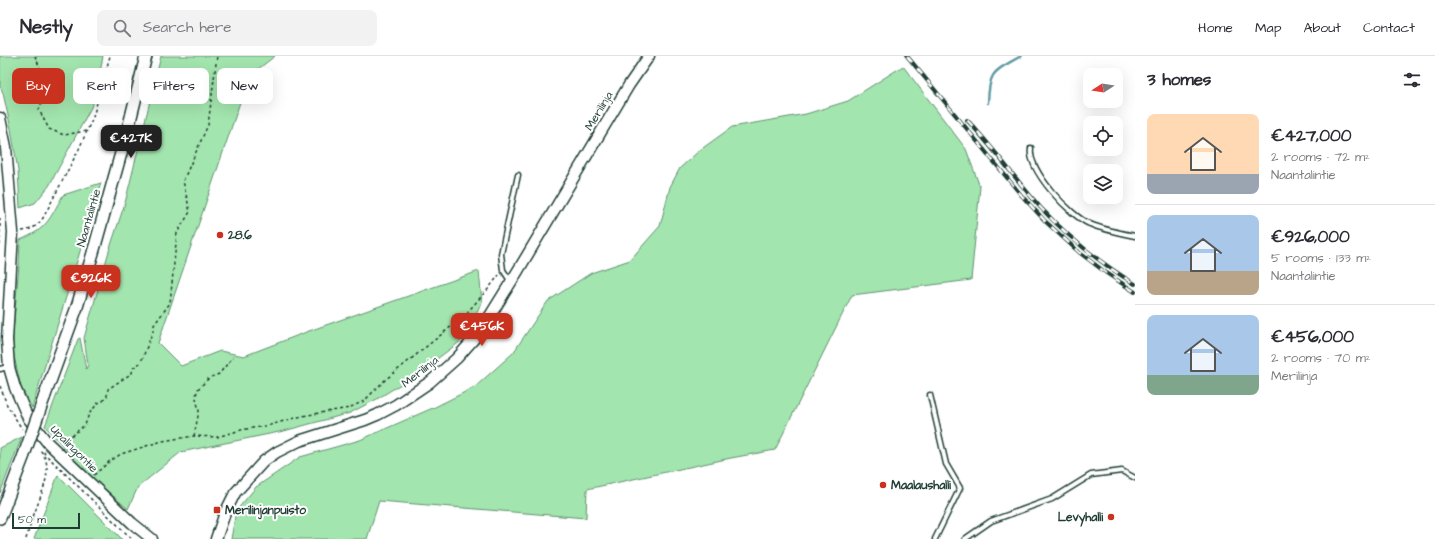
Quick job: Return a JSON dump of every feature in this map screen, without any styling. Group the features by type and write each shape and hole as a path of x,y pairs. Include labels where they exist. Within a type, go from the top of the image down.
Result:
{"main road":[{"name":"Naantalintie","path":"0,518 77,307 130,121 146,56"}],"street":[{"name":"Merilinja","path":"216,539 224,513 235,492 264,461 299,440 377,416 414,394 444,371 469,345 480,332 629,85 649,56"},
{"name":"Upalingontie","path":"0,118 6,147 13,232 4,368 15,388 25,412 41,435 48,450 89,482 132,523 152,539"}],"lane":[{"path":"1031,148 1030,152 1036,170 1046,185 1069,211 1088,224 1113,232 1135,236"},
{"path":"511,282 503,270 501,254 518,175"},
{"path":"930,394 946,464 960,488 936,538 942,539"},
{"path":"965,539 991,521 1052,499 1091,475 1122,471 1135,478"}],"path":[{"path":"35,56 42,73 45,92 39,110 49,129 64,135 87,131"},
{"path":"29,231 36,227 43,218 79,149 98,100 110,56"},
{"path":"132,539 48,450 65,442 68,438 82,429 89,414 98,403 103,401 107,396 108,389 132,374 133,368 141,362 153,332 154,325 170,303 177,233 190,212 183,181 208,125 217,56"},
{"path":"0,218 0,247"},
{"path":"89,482 97,472 121,454 162,441 194,436 217,437 302,416 350,408 364,401 385,380 463,317 490,288 503,270"},
{"path":"194,436 199,411 196,398 197,390 209,378 219,374 233,357"}],"green space":[{"path":"0,56 103,56 101,68 73,68 73,104 93,104 49,186 35,203 20,208 18,171 11,129 0,86"},
{"path":"161,56 275,56 259,68 217,68 217,104 239,104 158,343 181,366 220,351 244,356 309,331 479,271 482,302 461,341 414,376 377,399 350,413 284,431 181,452 138,487 128,509 73,461 69,453 45,426 78,339 80,338 86,369 88,365 84,338 109,251 125,203 149,104 209,104 209,68 158,68"},
{"path":"903,66 966,149 980,187 971,280 852,295 775,450 587,489 586,518 379,501 367,539 231,539 236,511 256,487 300,457 360,440 435,407 475,387 513,353 548,301 591,273 630,260 660,226 670,187 680,168 700,150 732,127 806,114 848,101"},
{"path":"101,183 32,408 21,387 13,352 13,332 20,240 42,228 63,195"},
{"path":"22,437 2,488 0,493 0,448"},
{"path":"58,475 122,539 34,539"}],"waterway":[{"path":"988,103 990,84 995,73 1005,65 1021,56"}],"railway":[{"path":"907,56 1022,196 1046,222 1080,253 1135,292"},
{"path":"967,120 1051,218 1073,239 1097,258 1135,284"}],"place":[{"name":"28.6","path":"220,235"},
{"name":"Maalaushalli","path":"883,485"},
{"name":"Merilinjanpuisto","path":"217,510"},
{"name":"Levyhalli","path":"1111,517"}]}
